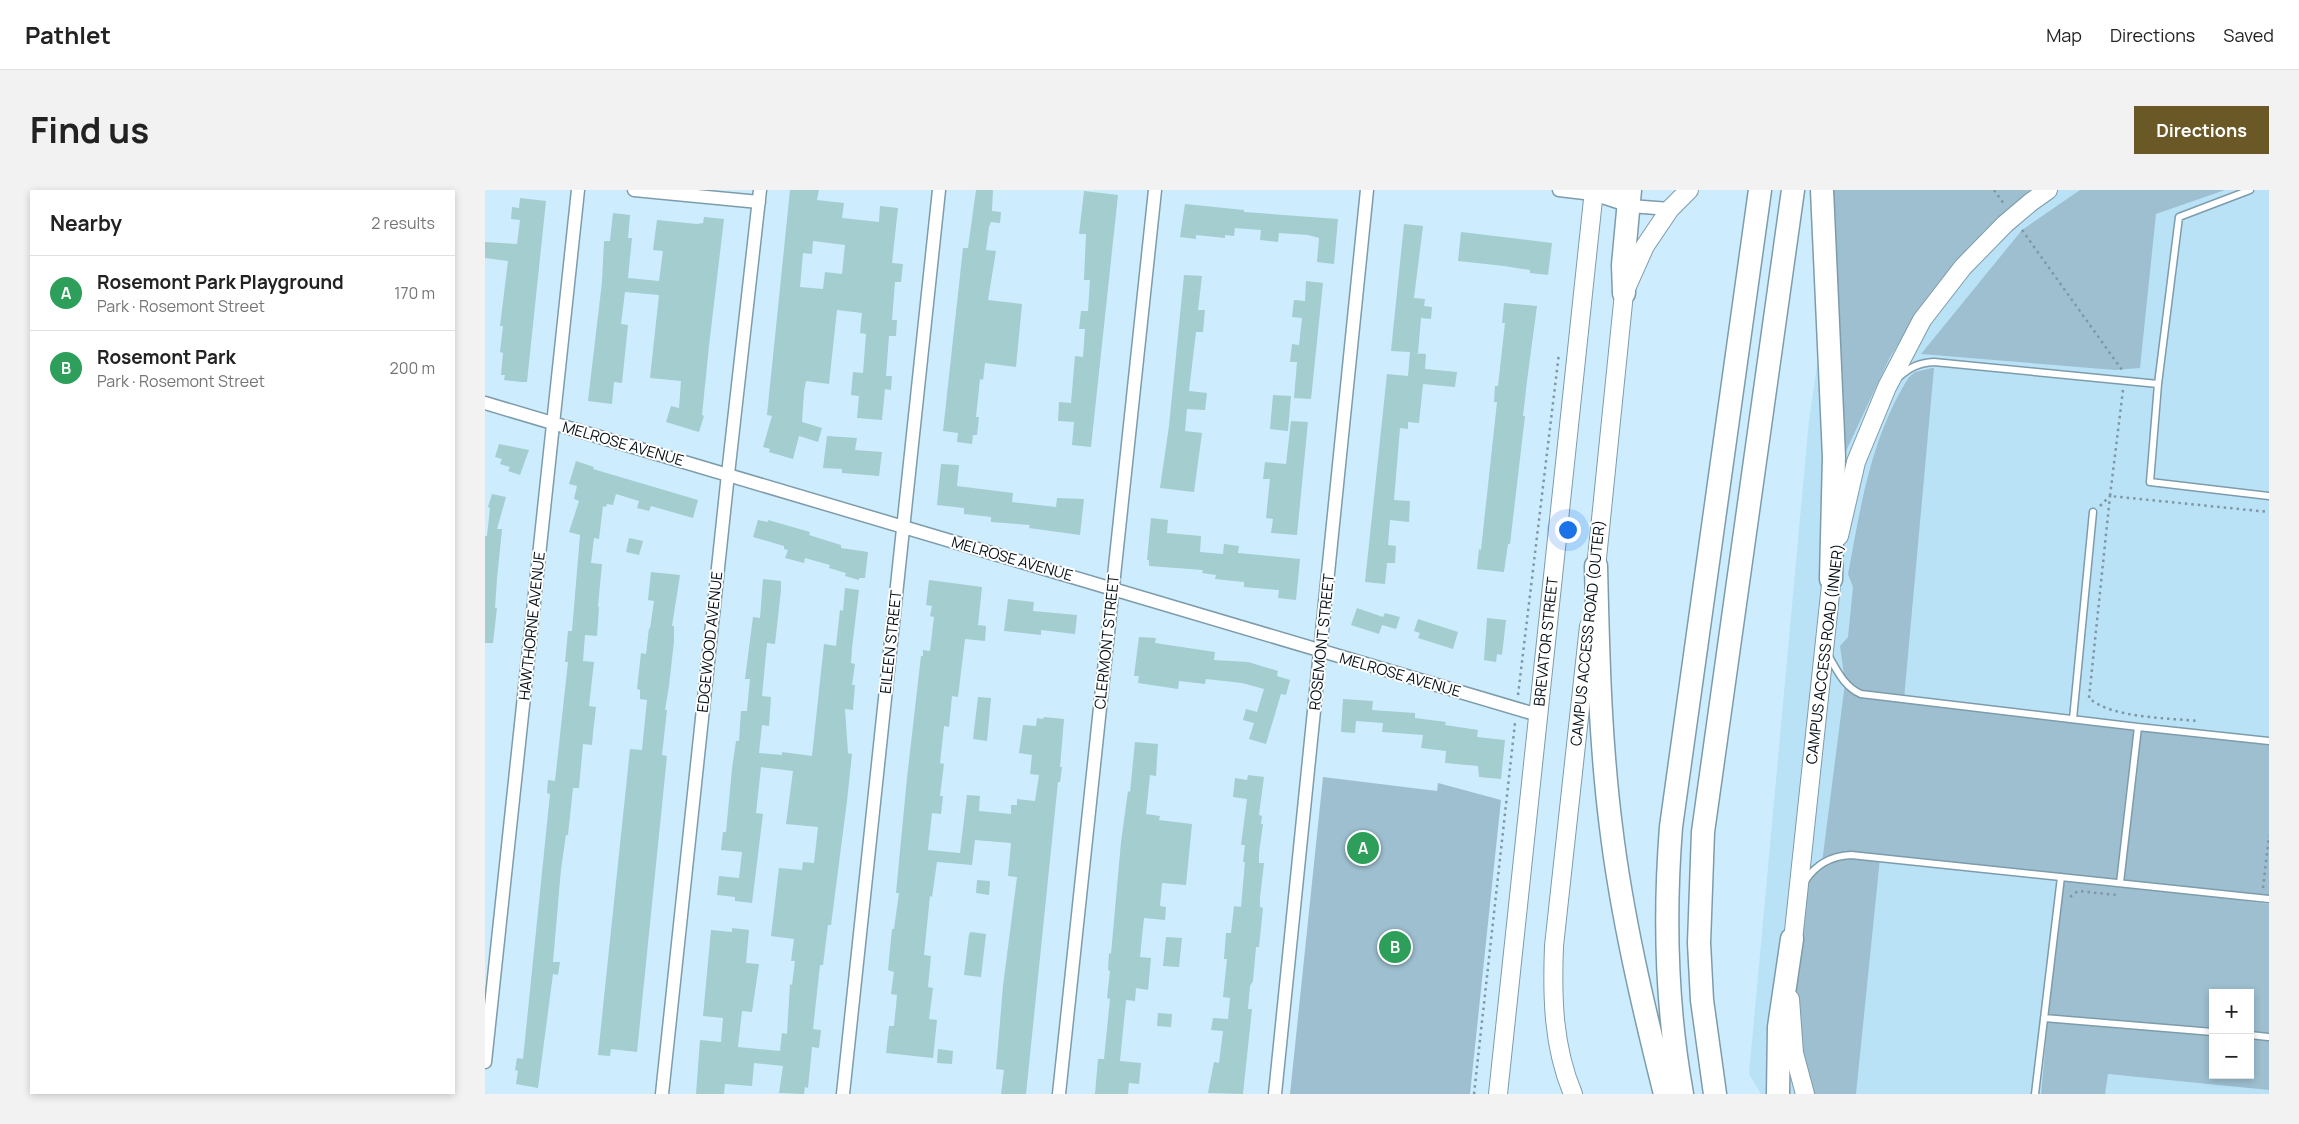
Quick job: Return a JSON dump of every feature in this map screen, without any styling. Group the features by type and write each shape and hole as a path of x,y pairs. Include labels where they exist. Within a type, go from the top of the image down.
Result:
{"highway":[{"path":"1682,1094 1669,1001 1666,943 1666,884 1671,827 1761,190"},
{"path":"1715,1094 1702,1000 1699,943 1703,832 1793,190"},
{"path":"1822,190 1833,449 1831,579"},
{"path":"1624,294 1623,265 1630,195"},
{"path":"1596,566 1600,698 1611,829 1632,957 1665,1094"},
{"path":"1778,1094 1779,1027 1792,939"}],"street":[{"name":"HAWTHORNE AVENUE","path":"485,1062 578,190"},
{"path":"634,190 760,196"},
{"name":"EILEEN STREET","path":"843,1094 939,190"},
{"name":"CLERMONT STREET","path":"1059,1094 1155,190"},
{"name":"ROSEMONT STREET","path":"1275,1094 1367,190"},
{"path":"1559,190 1630,195 1671,209"},
{"name":"CAMPUS ACCESS ROAD (OUTER)","path":"1573,1094 1559,1046 1553,1010 1554,946 1624,294 1645,246 1671,209 1689,190"},
{"name":"CAMPUS ACCESS ROAD (INNER)","path":"1805,1094 1795,1052 1789,1010 1792,939 1831,579 1856,462 1887,387 1922,320 1963,267 2005,224 2031,202 2049,190"},
{"name":"BREVATOR STREET","path":"1498,1094 1593,192"},
{"name":"EDGEWOOD AVENUE","path":"662,1094 728,474 760,196"},
{"name":"MELROSE AVENUE","path":"485,403 1538,715"},
{"path":"1559,1046 1559,1094"}],"lane":[{"path":"2250,190 2179,218 2158,384 2150,482 2269,496"},
{"path":"1887,387 1909,368 1922,363 2158,384"},
{"path":"2073,719 2093,512"},
{"path":"1823,647 1845,683 1852,690 1861,694 2269,741"},
{"path":"2120,883 2138,727"},
{"path":"1797,892 1809,874 1835,856 1851,855 2266,898"},
{"path":"2035,1094 2061,877"},
{"path":"2044,1018 2209,1032"},
{"path":"2254,1036 2268,1037"}],"path":[{"path":"1993,190 2008,209"},
{"path":"2022,230 2124,374 2089,698 2097,706 2111,711 2200,721"},
{"path":"1474,1094 1560,345"},
{"path":"2093,512 2110,496 2269,512"},
{"path":"2266,898 2269,836"},
{"path":"2067,903 2070,897 2078,891 2126,896"}],"shaded area":[{"path":"1833,190 2048,190 1923,305 1890,357 1846,451 1841,451"},
{"path":"1843,190 2269,190 2269,1094 1761,1094 1749,1074 1809,420"},
{"path":"2080,190 2225,190 2156,214 2140,368 2115,370 1921,354 2022,230"},
{"path":"1934,368 1904,699 2269,741 2269,899 2094,881 2269,904 2269,1090 2108,1074 2105,1094 2041,1094 2061,877 1880,858 1856,1094 1805,1094 1789,1011 1809,874 1822,863 1845,683 1840,646 1848,637 1853,587 1848,574 1863,497 1876,448 1885,423 1909,377 1915,372"},
{"path":"1323,777 1437,791 1438,783 1501,800 1470,1094 1290,1094"}],"building":[{"path":"790,190 819,190 817,200 844,203 842,218 879,222 880,206 898,208 892,263 903,264 901,282 895,282 892,320 897,320 896,336 889,336 886,376 892,376 891,390 885,389 882,420 857,418 859,396 851,395 853,372 863,373 866,334 860,333 862,313 837,310 829,384 806,381 804,392 802,422 822,428 818,442 799,436 793,459 769,452 770,449 763,447 772,416 767,415","holes":["813,241 845,245 842,274 825,272 823,289 800,287 803,253 812,254"]},
{"path":"976,190 993,190 992,211 1001,212 1000,223 991,222 989,227 986,250 996,251 988,300 1022,304 1016,367 985,363 983,380 980,379 976,417 979,417 977,435 973,435 972,444 957,442 958,433 943,431 963,248 968,248"},
{"path":"1084,191 1118,195 1091,447 1072,445 1074,422 1058,421 1059,402 1071,403 1075,356 1083,357 1085,329 1079,329 1081,311 1088,311 1090,280 1084,280 1086,234 1079,234"},
{"path":"520,198 546,201 527,382 504,380 505,375 501,375 503,353 500,352 503,326 500,326 508,261 485,258 485,242 517,244 520,220 511,219 512,207 519,208"},
{"path":"1185,204 1244,210 1244,212 1338,219 1334,264 1317,262 1319,238 1308,235 1279,233 1278,242 1260,240 1261,230 1235,228 1234,236 1225,235 1225,238 1196,235 1196,239 1180,237"},
{"path":"613,213 630,215 628,238 632,238 628,278 659,281 663,251 653,250 657,220 697,224 703,223 704,217 724,219 709,346 702,415 704,416 699,432 666,422 671,406 679,408 681,381 650,378 659,295 625,292 621,324 628,325 622,383 614,382 612,404 588,401 602,282 604,241 610,241"},
{"path":"1404,224 1423,226 1414,298 1425,299 1424,306 1432,307 1431,319 1421,318 1418,353 1411,353 1426,354 1425,369 1457,372 1455,387 1423,384 1419,423 1408,422 1408,429 1400,428 1394,500 1410,501 1409,522 1390,520 1388,545 1396,546 1395,563 1387,563 1385,584 1365,582 1387,374 1408,376 1410,352 1391,351"},
{"path":"1461,232 1552,243 1548,275 1530,273 1530,270 1458,261"},
{"path":"1184,275 1202,276 1198,310 1205,310 1203,332 1196,332 1189,391 1207,393 1205,410 1187,409 1185,431 1202,433 1194,492 1160,488 1169,426"},
{"path":"1306,281 1323,283 1311,399 1294,398 1297,362 1290,362 1292,344 1299,345 1302,318 1292,317 1294,300 1305,301"},
{"path":"1504,303 1537,306 1523,416 1525,416 1510,544 1508,544 1504,572 1477,569 1479,549 1481,550 1497,402 1494,402 1495,386 1498,386 1505,323 1502,323"},
{"path":"1273,395 1291,396 1288,431 1270,429"},
{"path":"1291,421 1308,422 1297,535 1271,533 1273,519 1266,518 1270,479 1263,479 1265,462 1286,464"},
{"path":"827,436 857,438 855,450 882,452 879,476 842,473 842,469 823,468"},
{"path":"499,444 529,450 520,475 508,471 510,467 500,464 502,459 495,457"},
{"path":"576,461 594,467 593,469 698,500 693,518 651,506 649,511 637,508 639,501 616,494 613,505 607,504 606,507 603,506 599,539 594,538 591,563 602,564 597,636 585,635 583,661 594,662 589,706 596,707 592,745 583,744 579,788 573,788 568,835 566,835 561,869 553,962 560,962 558,975 553,974 538,1088 516,1084 518,1071 515,1070 517,1058 523,1059 550,794 547,793 548,780 555,781 568,662 565,662 568,631 572,631 580,535 569,532 579,501 574,499 577,486 569,484"},
{"path":"941,464 959,465 957,486 1013,493 1012,502 1056,507 1057,498 1084,499 1080,535 1029,528 1030,525 991,522 991,517 964,514 964,508 937,505"},
{"path":"492,494 506,497 497,529 502,529 493,643 485,643 485,536 487,536 490,508 488,507"},
{"path":"1151,518 1168,520 1167,533 1201,536 1200,552 1223,554 1224,544 1239,546 1238,553 1300,559 1296,600 1278,598 1279,590 1244,587 1244,582 1215,579 1216,575 1202,573 1203,570 1149,566 1149,560 1147,560"},
{"path":"758,520 768,522 768,520 810,532 809,535 841,545 841,548 868,552 865,578 859,578 859,580 845,576 846,573 829,568 830,565 805,558 804,563 785,558 788,550 784,549 784,546 753,537"},
{"path":"629,538 643,541 639,555 626,552"},
{"path":"651,572 680,575 672,626 674,626 674,641 665,710 667,710 662,755 667,756 637,1052 611,1049 610,1056 598,1055 630,749 642,750 647,700 640,699 640,690 637,689 641,653 646,654 654,601 648,600"},
{"path":"763,579 781,581 781,590 775,644 767,643 762,696 771,697 769,726 762,725 759,753 782,755 782,752 812,756 824,644 836,646 840,610 843,611 845,588 859,590 851,663 855,664 852,685 855,685 853,710 845,709 848,753 852,754 831,925 828,925 823,965 820,965 813,1029 821,1030 819,1048 812,1047 808,1088 805,1087 804,1094 779,1093 783,1066 754,1063 752,1086 725,1084 724,1094 696,1094 700,1040 721,1042 723,1018 703,1016 711,930 732,932 732,928 749,930 746,963 759,964 752,1012 742,1011 738,1047 780,1051 782,1033 787,1034 790,984 792,985 795,961 791,961 794,939 771,936 779,868 802,870 803,862 814,863 818,827 786,824 793,771 761,767 756,813 763,814 752,903 735,901 735,897 717,895 719,876 739,878 742,852 721,850 723,832 726,832 732,769 736,741 739,741 741,711 747,711 750,679 745,679 753,617 760,618"},
{"path":"929,580 982,587 978,625 986,626 985,641 965,639 958,697 952,696 949,727 944,726 940,763 944,764 940,796 943,796 941,814 932,813 928,850 960,853 967,795 980,796 979,811 1011,814 1011,805 1017,805 1017,799 1035,801 1039,775 1030,774 1032,755 1019,753 1023,725 1036,726 1037,718 1064,719 1060,767 1062,767 1060,782 1058,782 1026,1094 1001,1094 1004,1070 996,1069 1003,986 1017,877 1008,876 1011,843 975,840 972,865 937,862 932,897 930,896 924,955 931,956 928,987 933,988 929,1019 937,1020 933,1058 886,1053 889,1026 894,1026 897,995 891,994 894,972 888,970 892,929 894,929 899,893 896,893 907,778 921,656 923,656 923,650 930,651 934,617 930,616 932,606 926,605"},
{"path":"1008,599 1034,602 1033,611 1077,615 1075,634 1041,630 1041,635 1004,631"},
{"path":"1357,608 1383,617 1385,613 1400,617 1396,629 1382,625 1379,634 1351,625"},
{"path":"1487,618 1506,620 1502,655 1497,654 1496,662 1484,660"},
{"path":"1418,619 1458,632 1453,649 1418,638 1420,633 1414,631"},
{"path":"1139,637 1156,638 1155,643 1215,652 1214,660 1248,662 1278,671 1277,676 1290,680 1286,695 1281,694 1266,744 1249,739 1254,723 1243,720 1246,709 1257,712 1264,689 1242,683 1206,679 1205,684 1179,681 1178,689 1138,683 1139,676 1134,676"},
{"path":"978,697 991,698 987,741 973,739"},
{"path":"1343,699 1373,701 1372,710 1415,713 1415,718 1446,722 1445,725 1478,730 1477,737 1505,740 1501,779 1479,777 1478,766 1445,763 1446,751 1421,748 1423,735 1382,732 1383,723 1356,721 1355,733 1341,732"},
{"path":"1135,742 1158,744 1156,776 1150,775 1146,814 1160,816 1159,820 1192,824 1186,885 1162,883 1160,906 1166,907 1165,920 1144,918 1140,957 1151,958 1148,990 1136,988 1135,1001 1126,1000 1120,1061 1141,1063 1139,1084 1129,1083 1128,1094 1095,1094 1098,1059 1104,1059 1110,999 1107,998 1110,971 1108,970 1109,953 1111,954 1121,842 1128,791 1130,792"},
{"path":"1248,775 1264,777 1259,815 1262,816 1261,824 1263,824 1259,863 1264,863 1260,898 1260,907 1263,908 1259,947 1256,947 1253,981 1250,986 1248,1009 1252,1009 1243,1094 1208,1093 1214,1062 1219,1063 1223,1031 1211,1030 1213,1018 1228,1019 1230,998 1223,997 1227,959 1224,959 1226,933 1231,933 1234,906 1241,907 1245,862 1243,862 1245,845 1241,845 1247,799 1233,797 1235,778 1247,780"},
{"path":"977,880 990,881 989,895 976,893"},
{"path":"971,932 986,934 981,977 964,975 969,934"},
{"path":"1166,937 1182,938 1179,967 1163,966"},
{"path":"1158,1013 1172,1014 1171,1027 1157,1026"},
{"path":"938,1049 953,1051 952,1064 937,1063"}],"place":[{"name":"Rosemont Park Playground","path":"1363,848"},
{"name":"Rosemont Park","path":"1395,947"}]}
